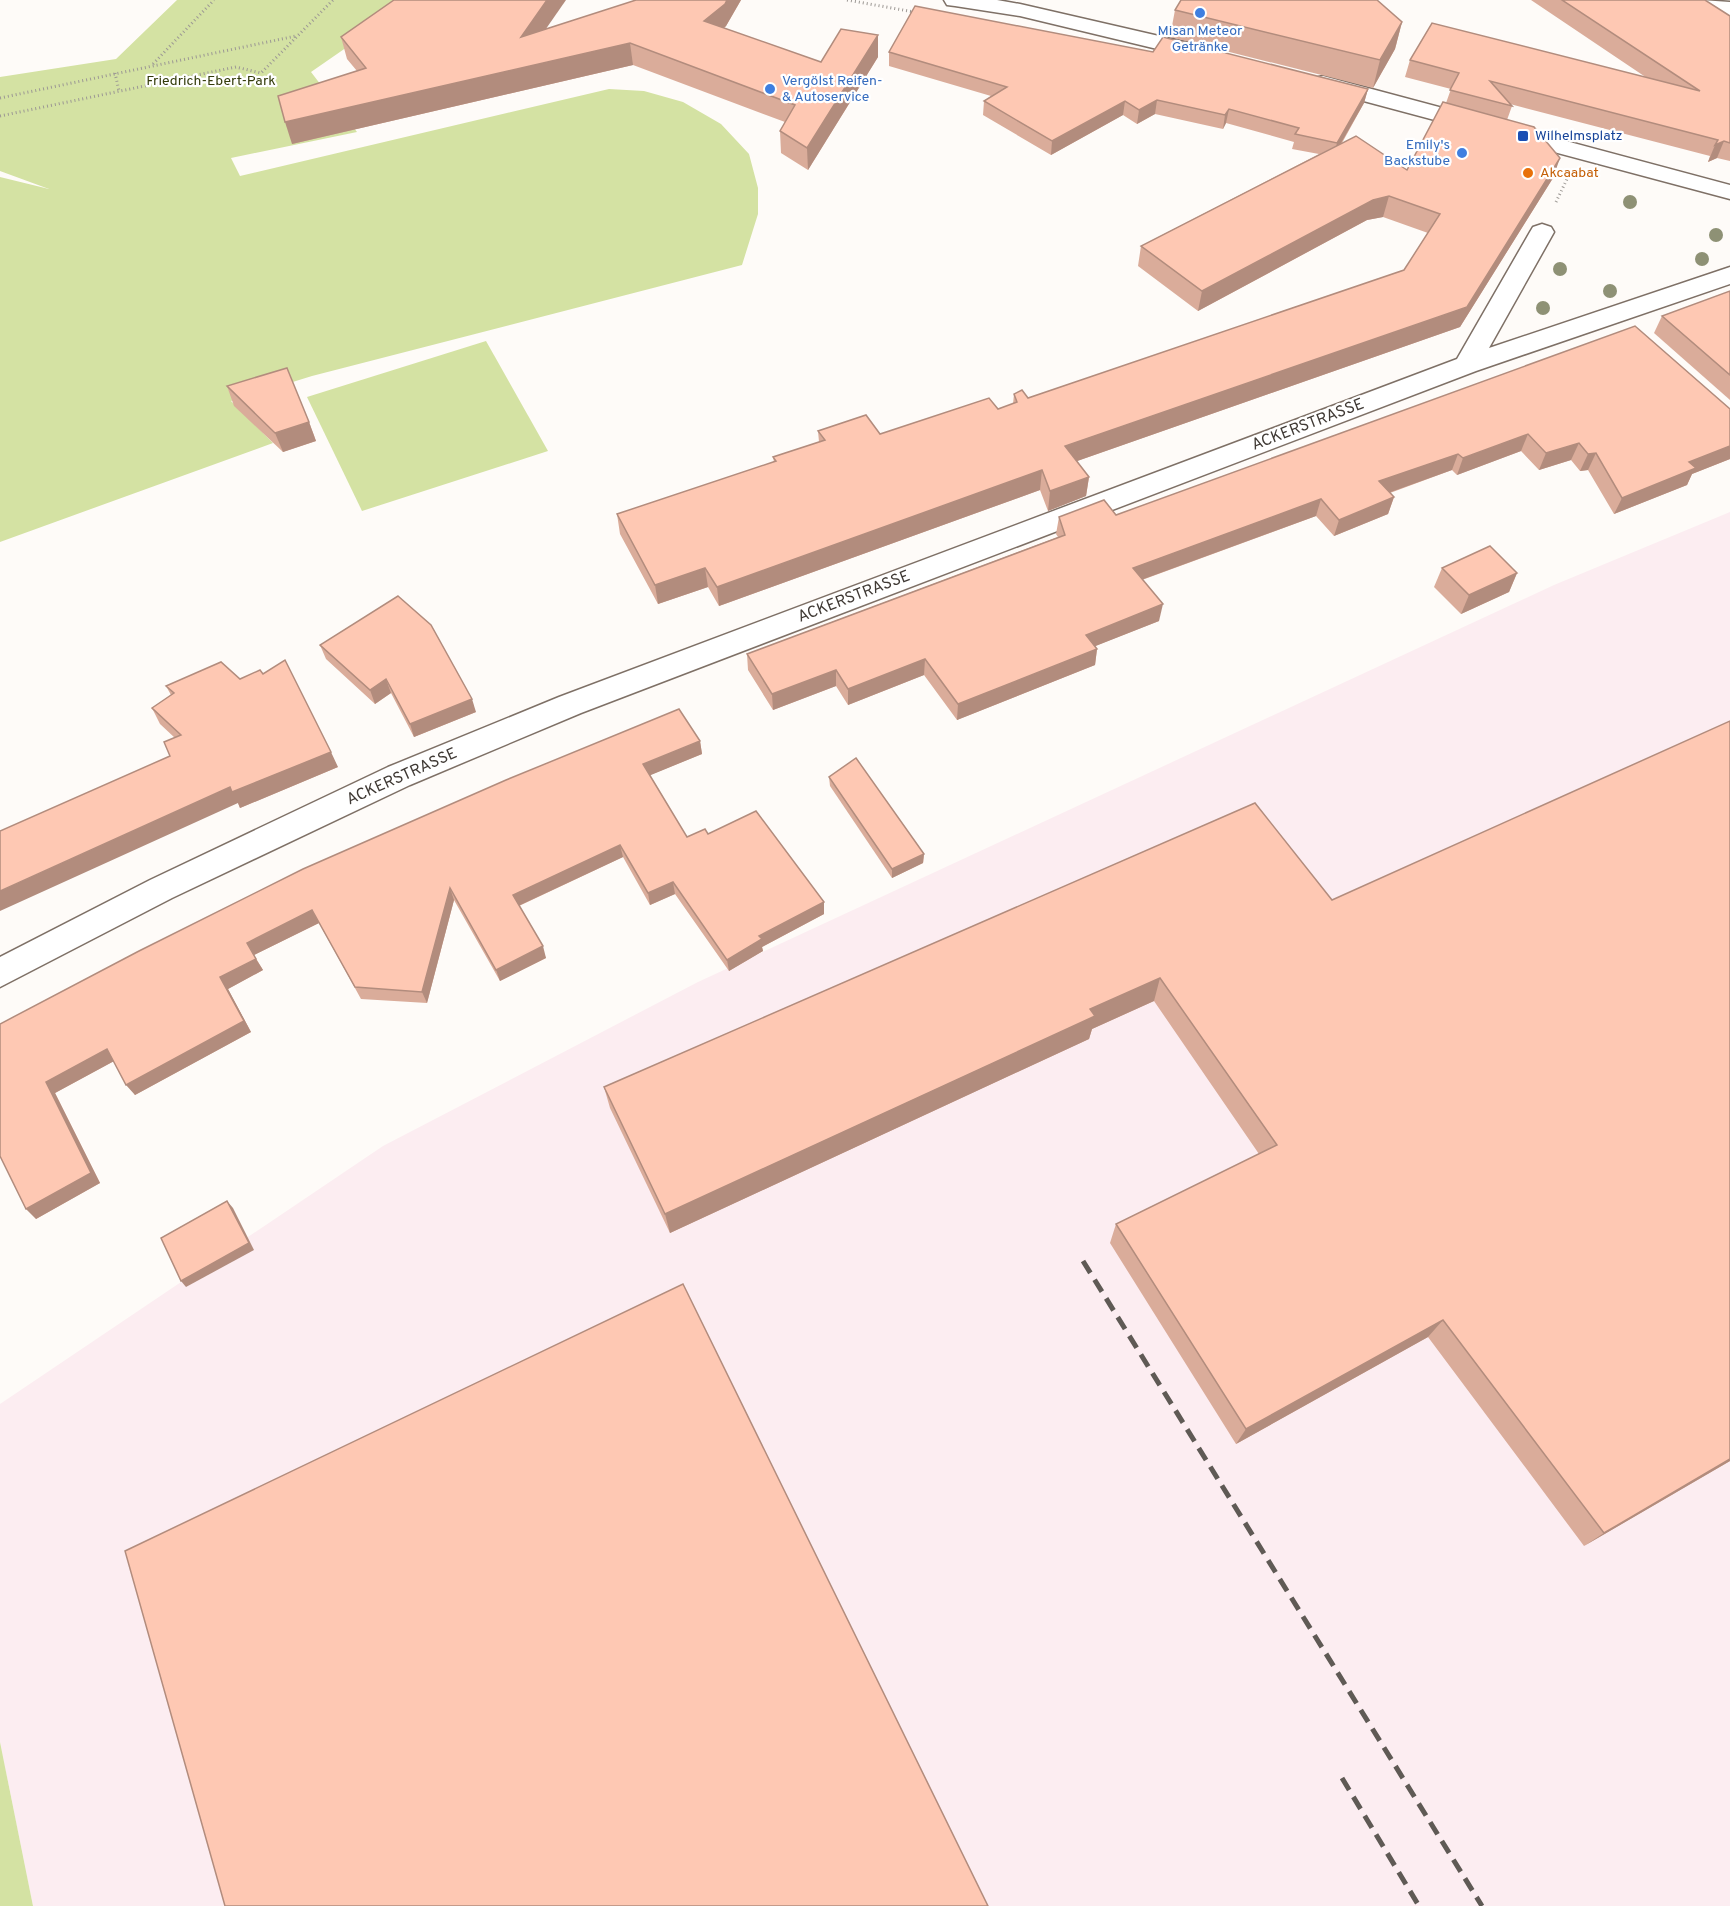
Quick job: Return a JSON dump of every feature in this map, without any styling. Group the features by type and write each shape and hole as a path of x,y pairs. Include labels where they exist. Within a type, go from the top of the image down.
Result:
{"street":[{"path":"955,0 1023,5 1221,58"},
{"path":"1712,0 1730,11"},
{"path":"1302,78 1730,192"},
{"path":"1467,365 1542,232"},
{"name":"ACKERSTRASSE","path":"0,973 161,889 377,786 527,723 690,658 1467,365 1623,323 1730,275"}],"path":[{"path":"152,64 214,0"},
{"path":"0,116 236,67 261,73 333,0"},
{"path":"0,98 152,64 296,36"},
{"path":"115,73 119,91"},
{"path":"1542,232 1568,176"}],"shaded area":[{"path":"1730,512 1730,1906 33,1906 0,1742 0,1404 383,1146 698,982 1554,585"}],"green space":[{"name":"Friedrich-Ebert-Park","path":"177,0 415,0 311,72 357,132 231,158 240,176 609,89 644,91 683,102 721,124 749,154 758,188 758,214 742,265 312,376 231,401 273,443 0,542 0,177 49,189 0,171 0,77 116,59"},
{"path":"486,341 548,451 362,511 307,397"},
{"path":"0,1742 33,1906 0,1906"}],"building":[{"path":"394,0 547,0 521,37 636,0 727,0 704,21 821,62 841,29 878,35 807,148 780,131 795,105 630,43 285,122 278,96 366,68 341,37"},
{"path":"1181,0 1377,0 1402,22 1380,60 1175,10"},
{"path":"1562,0 1705,0 1730,16 1730,143 1724,141 1715,145 1718,140 1490,81 1512,106 1450,90 1459,73 1410,60 1432,23 1700,91"},
{"path":"915,6 1153,52 1163,37 1368,89 1337,143 1295,134 1299,128 1229,109 1225,115 1157,100 1139,110 1125,101 1052,141 984,101 1007,87 889,52"},
{"path":"1443,102 1534,127 1560,158 1467,307 1065,446 1089,477 1050,491 1042,470 717,587 705,568 655,585 617,514 776,461 773,457 825,440 818,431 866,415 880,434 989,398 998,409 1017,402 1014,394 1022,390 1028,398 1404,270 1440,214 1389,196 1373,200 1202,291 1141,246 1356,136 1407,170"},
{"path":"1730,291 1730,375 1662,316"},
{"path":"1635,326 1730,409 1730,446 1689,462 1696,468 1622,498 1596,453 1588,454 1579,443 1546,453 1528,434 1463,458 1458,454 1379,481 1394,497 1339,520 1321,499 1133,568 1163,604 1086,635 1097,649 958,704 925,659 848,689 836,670 772,694 747,654 1065,535 1059,517 1104,500 1116,515"},
{"path":"287,368 309,422 275,433 227,386"},
{"path":"1490,546 1517,573 1469,595 1442,568"},
{"path":"398,596 431,625 472,699 410,724 386,679 370,690 320,645"},
{"path":"285,660 331,752 232,792 230,787 0,891 0,831 170,756 164,742 181,735 152,708 174,693 166,686 221,662 240,679 260,670 263,674"},
{"path":"679,709 700,741 643,764 687,837 705,829 708,834 756,811 824,902 759,936 762,939 727,960 673,882 648,893 620,845 513,895 543,946 496,970 450,888 422,992 355,987 312,910 247,943 256,959 220,977 244,1021 126,1085 107,1049 46,1082 91,1173 26,1209 0,1156 0,1024 303,869 506,780"},
{"path":"1730,721 1730,1459 1604,1533 1443,1320 1246,1429 1116,1224 1277,1145 1160,978 1090,1009 1095,1016 665,1214 604,1087 1255,803 1332,900"},
{"path":"856,758 924,854 892,869 829,777"},
{"path":"227,1201 249,1243 181,1281 161,1238"},
{"path":"683,1284 988,1906 225,1906 125,1551"}],"railway":[{"path":"1083,1261 1482,1906"},
{"path":"1342,1778 1419,1906"}],"place":[{"name":"Misan Meteor Getränke","path":"1200,13"},
{"name":"Vergölst Reifen- & Autoservice","path":"770,89"},
{"name":"Wilhelmsplatz","path":"1523,136"},
{"name":"Emily's Backstube","path":"1462,153"},
{"name":"Akcaabat","path":"1528,173"}]}
